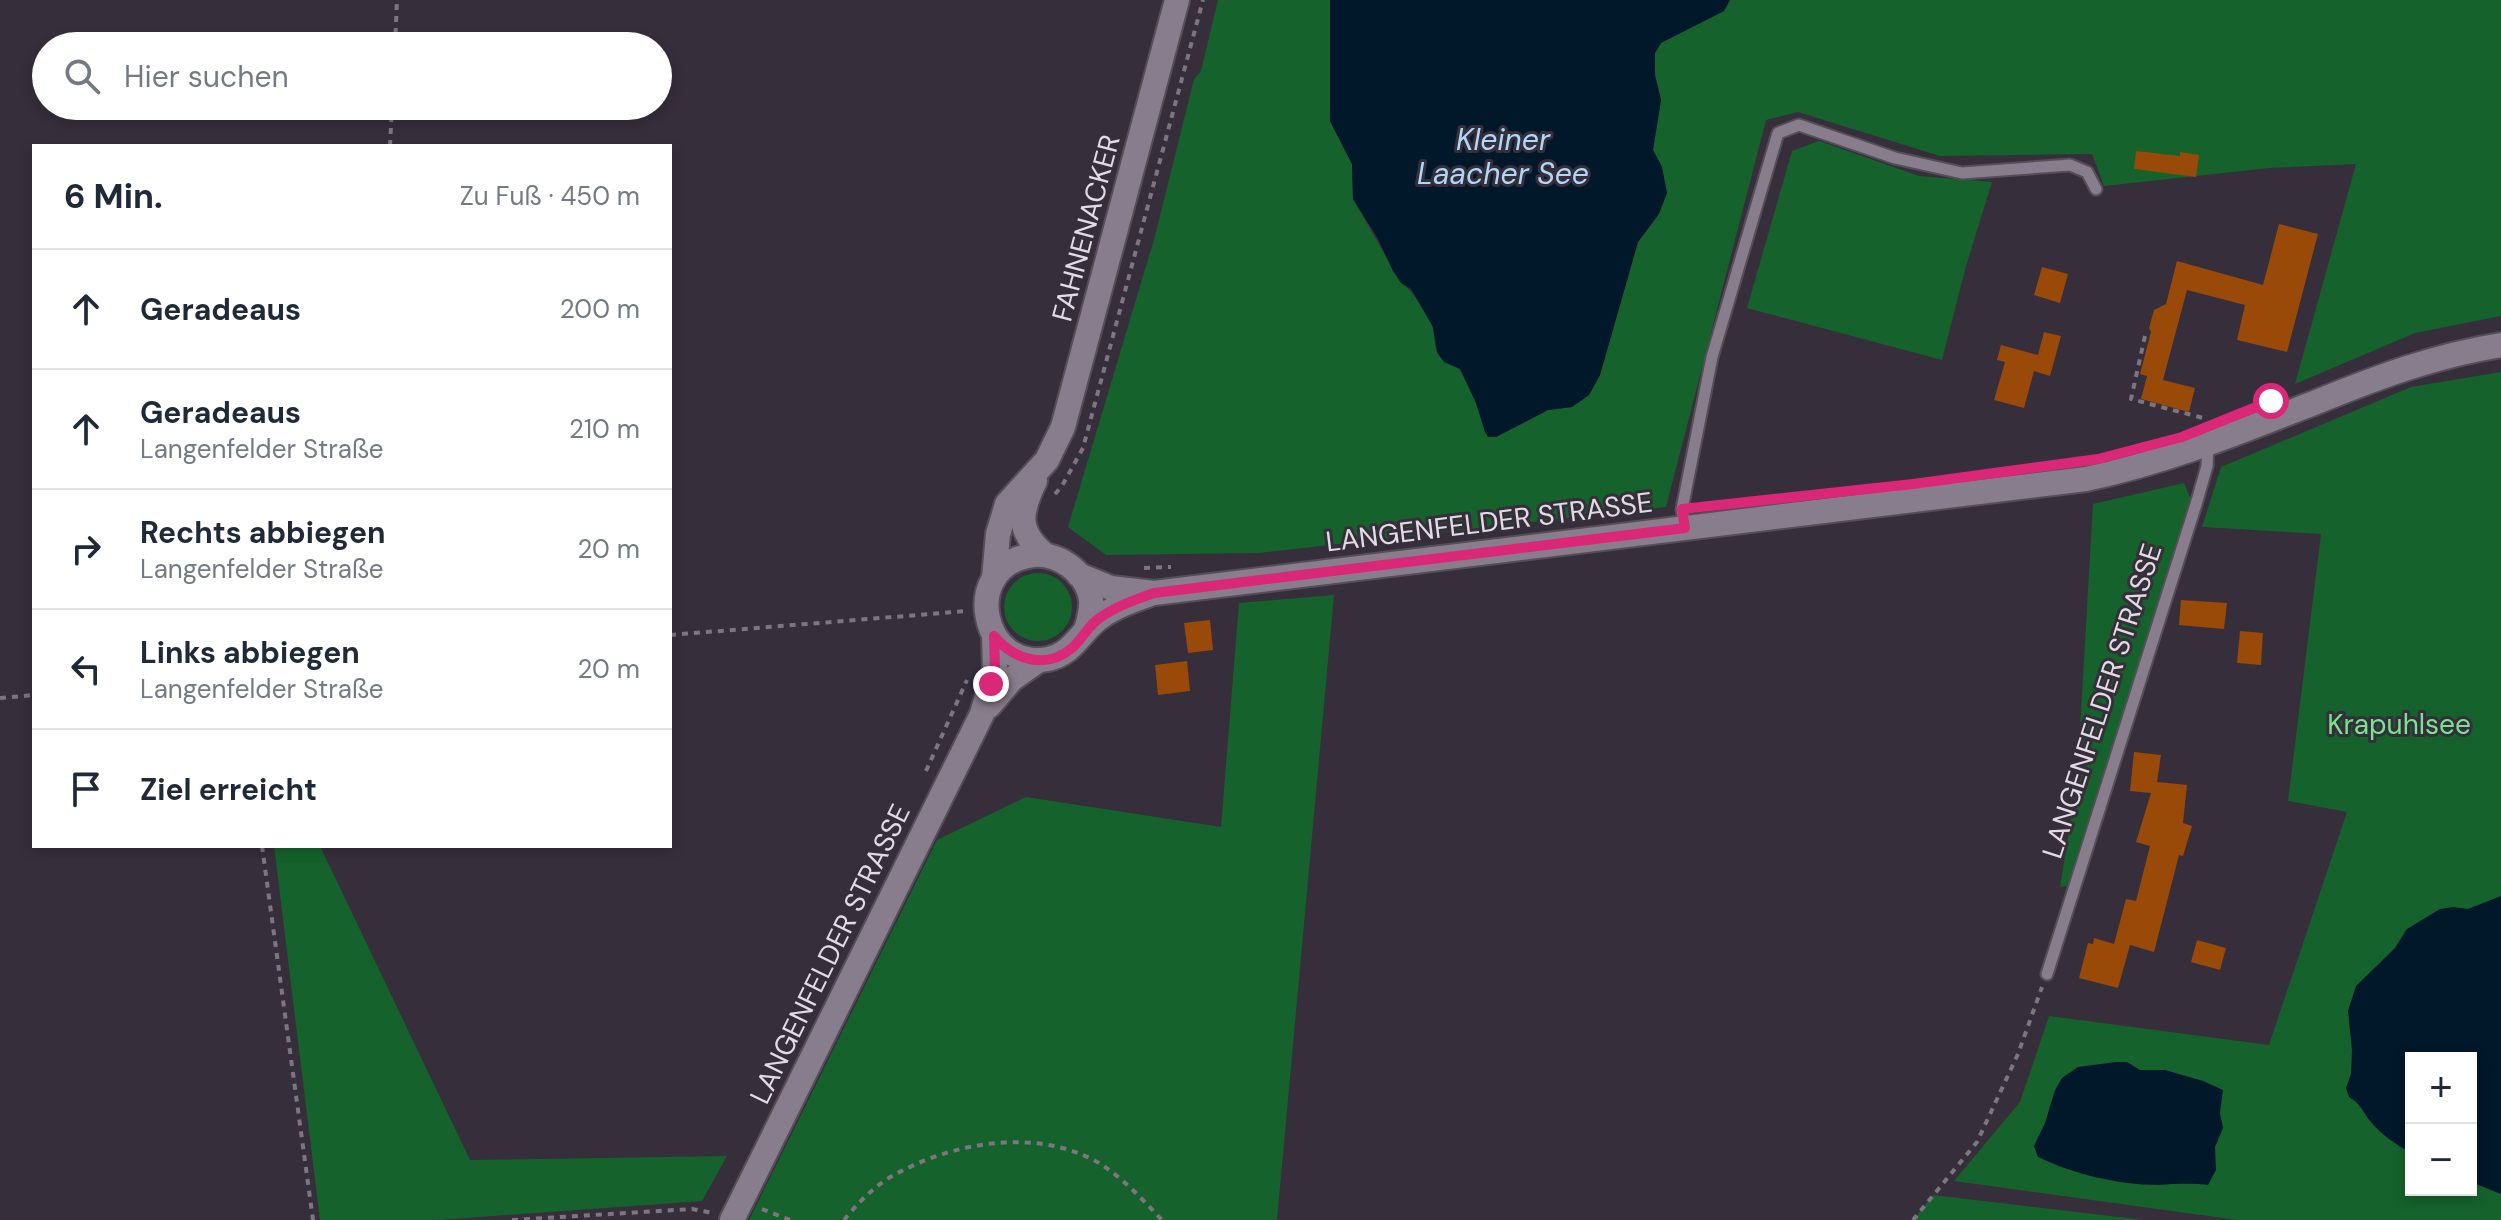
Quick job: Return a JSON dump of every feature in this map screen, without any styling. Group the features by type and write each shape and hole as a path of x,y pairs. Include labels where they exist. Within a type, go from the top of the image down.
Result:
{"street":[{"name":"FAHNENACKER","path":"1045,555 1031,543 1024,526 1026,500 1056,445 1069,406 1177,0"},
{"name":"LANGENFELDER STRASSE","path":"982,714 1012,679 1039,660 1063,654 1086,630 1115,608 1154,593 1684,519 2086,479 2125,471 2208,444 2386,374 2433,359 2501,345"},
{"name":"FAHNENACKER","path":"994,578 998,534 1007,504 1041,468"},
{"path":"969,610 986,599 994,578 1011,562 1033,555 1045,555"},
{"name":"LANGENFELDER STRASSE","path":"1045,555 1069,565 1079,575 1111,588 1154,593"},
{"path":"1079,575 1088,588 1091,601 1086,630"},
{"name":"LANGENFELDER STRASSE","path":"730,1213 982,714 995,670 994,636 988,623 969,610"},
{"path":"994,636 1014,654 1039,660"}],"lane":[{"name":"LANGENFELDER STRASSE","path":"1684,519 1712,357 1778,133 1799,125 1895,158 1962,173 2070,165 2087,172 2096,189"},
{"name":"LANGENFELDER STRASSE","path":"2047,974 2197,501 2207,466 2208,444"}],"path":[{"path":"396,32 397,0"},
{"path":"390,144 391,120"},
{"path":"2145,336 2131,399 2203,418"},
{"path":"1141,568 1185,566"},
{"path":"672,635 969,610"},
{"path":"925,773 971,669"},
{"path":"0,698 32,695"},
{"path":"262,848 313,1220"},
{"path":"1913,1220 1977,1142 2018,1054 2047,974"},
{"path":"844,1220 860,1201 891,1176 935,1156 987,1144 1025,1142 1061,1148 1098,1163 1131,1188 1162,1220"},
{"path":"512,1220 692,1209 790,1220"},
{"path":"710,1220 730,1213"}],"green space":[{"path":"1218,0 1330,0 1330,121 1352,164 1353,199 1401,283 1429,317 1438,354 1462,372 1485,432 1496,437 1548,410 1572,407 1589,395 1600,375 1638,242 1659,214 1662,167 1653,150 1661,100 1655,75 1655,53 1661,43 1724,11 1730,0 2501,0 2501,316 2415,333 2295,384 2356,164 2269,168 2104,186 2092,154 1940,156 1798,112 1766,120 1666,507 1259,553 1106,555 1068,527 1155,236 1194,79 1201,71"},
{"path":"1819,141 1919,176 1992,182 1942,360 1747,308 1792,151"},
{"name":"Krapuhlsee","path":"2501,372 2501,1220 2237,1220 1954,1181 2020,1102 2049,1016 2269,1045 2347,812 2288,801 2321,534 2202,527 2221,467 2411,387"},
{"path":"2184,483 2191,500 2067,886 2060,887 2077,782 2093,504"},
{"path":"1038,573 1062,583 1072,607 1062,631 1038,641 1014,631 1004,607 1014,583"},
{"path":"1334,595 1277,1220 749,1220 937,840 1026,797 1221,827 1239,603"},
{"path":"274,848 321,848 470,1160 727,1156 702,1201 438,1220 320,1220"},
{"path":"1933,1195 2144,1220 1913,1220"}],"water":[{"name":"Kleiner Laacher See","path":"1330,0 1730,0 1724,11 1661,43 1655,53 1655,75 1661,100 1653,150 1662,167 1667,193 1659,214 1638,242 1600,375 1589,395 1572,407 1548,410 1496,437 1488,437 1460,369 1444,362 1437,352 1433,327 1411,289 1401,283 1393,271 1378,239 1353,199 1352,164 1330,121"},
{"path":"2501,896 2501,1194 2477,1184 2477,1052 2405,1052 2405,1149 2370,1121 2349,1097 2346,1088 2351,1074 2352,1050 2348,1011 2356,986 2395,948 2407,929 2440,909 2468,909"},
{"path":"2127,1062 2140,1070 2165,1070 2223,1090 2220,1113 2223,1128 2215,1147 2216,1170 2208,1185 2112,1181 2066,1169 2038,1157 2034,1146 2062,1078 2078,1067"}],"building":[{"path":"2136,151 2199,155 2196,177 2134,169"},
{"path":"2279,224 2318,234 2287,352 2237,340 2245,305 2187,290 2163,380 2195,388 2189,412 2141,399 2147,376 2140,374 2151,332 2149,328 2154,310 2166,304 2177,261 2263,285"},
{"path":"2042,267 2068,274 2060,303 2034,295"},
{"path":"2044,332 2061,336 2050,376 2034,371 2024,408 1994,400 2005,362 1997,360 2001,345 2038,355"},
{"path":"2181,600 2227,603 2224,629 2179,625"},
{"path":"1210,620 1213,650 1188,653 1184,623"},
{"path":"2240,631 2263,633 2261,665 2237,663"},
{"path":"1187,661 1190,691 1158,695 1155,665"},
{"path":"2134,752 2161,755 2157,782 2187,785 2183,823 2192,826 2183,856 2179,855 2154,952 2130,945 2118,988 2079,978 2088,943 2093,944 2094,938 2114,944 2126,899 2136,901 2150,846 2136,842 2151,793 2130,791"},
{"path":"2197,940 2226,948 2220,970 2191,962"}],"route":[{"path":"991,684 995,670 994,636 1014,654 1027,659 1051,659 1072,648 1086,630 1115,608 1154,593 1685,528 1682,509 1913,484 2098,459 2182,437 2271,401"}]}
